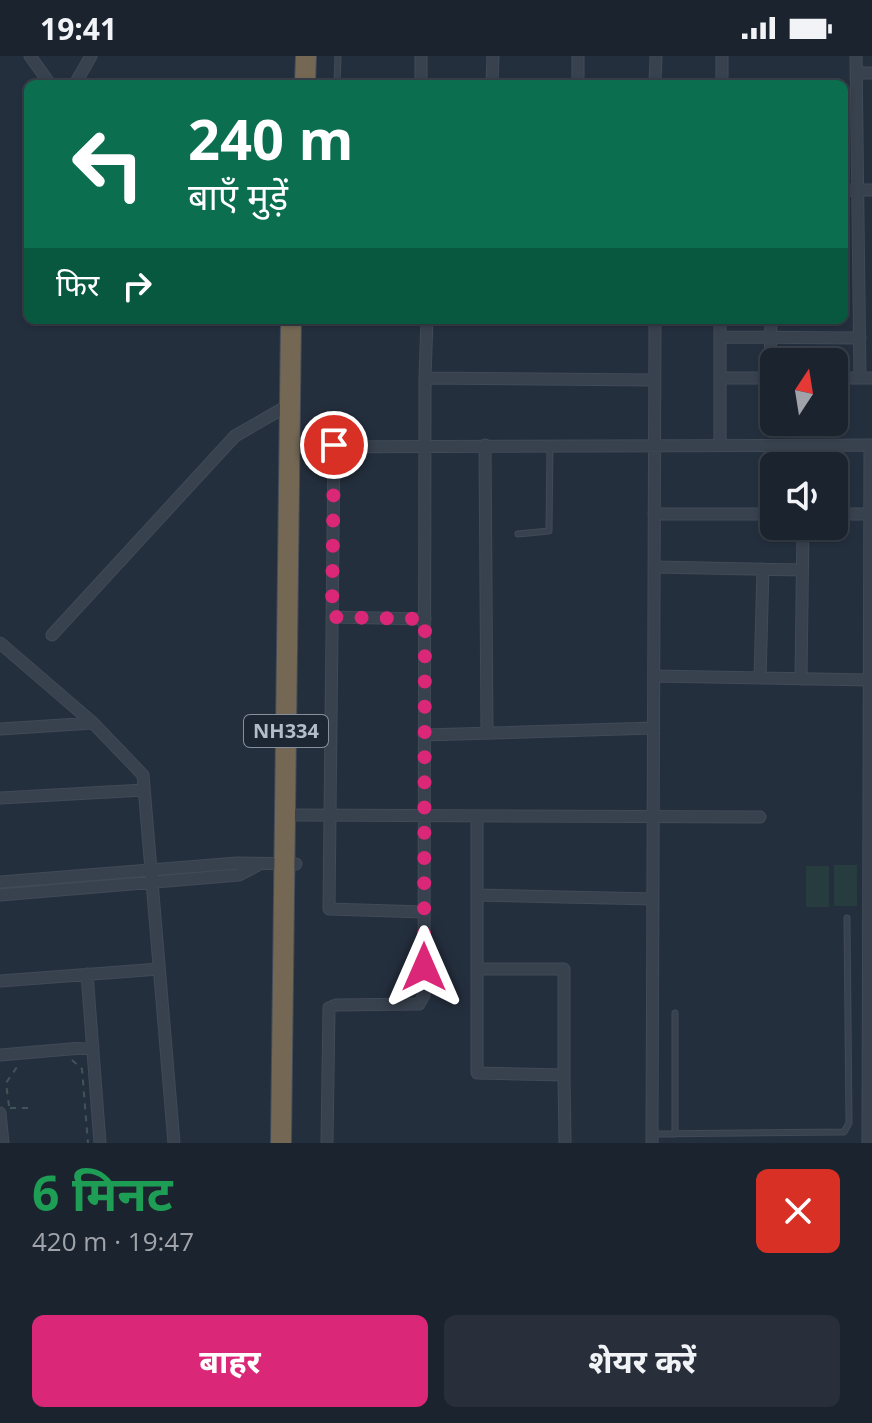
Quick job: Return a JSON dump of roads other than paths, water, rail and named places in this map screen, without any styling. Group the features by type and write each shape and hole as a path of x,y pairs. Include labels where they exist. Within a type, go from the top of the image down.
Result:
{"highway":[{"path":"294,80 295,56"},
{"path":"305,80 306,56"},
{"name":"NH334","path":"291,324 292,1143"},
{"name":"NH334","path":"281,1143 290,864 296,815 302,324"}],"street":[{"path":"30,56 47,80"},
{"path":"77,80 91,56"},
{"path":"421,56 421,80"},
{"path":"492,80 493,56"},
{"path":"578,56 578,80"},
{"path":"655,80 656,56"},
{"path":"722,56 722,80"},
{"path":"856,56 856,73 850,93 857,137 860,338 866,378"},
{"path":"856,73 872,73"},
{"path":"848,190 872,190"},
{"path":"848,241 872,233"},
{"path":"848,280 859,280"},
{"path":"327,1143 329,1008 336,1005 422,1002 427,324"},
{"path":"652,1138 655,324"},
{"path":"720,324 720,445"},
{"path":"771,324 771,348"},
{"path":"720,337 860,338"},
{"path":"425,378 655,380"},
{"path":"720,378 760,378"},
{"path":"52,635 235,436 289,405"},
{"path":"334,445 329,909 424,912"},
{"path":"485,445 487,733"},
{"path":"299,447 871,445 868,1143"},
{"path":"654,514 760,514"},
{"path":"848,514 870,514"},
{"path":"801,679 803,540"},
{"path":"654,567 802,570"},
{"path":"760,678 763,569"},
{"path":"332,617 425,619"},
{"path":"0,643 93,723 139,768 144,790 174,1143"},
{"path":"654,676 869,680"},
{"path":"0,729 93,723"},
{"path":"424,735 654,728"},
{"path":"0,798 144,790"},
{"path":"296,815 760,817"},
{"path":"477,816 478,1074 564,1075"},
{"path":"0,895 237,863 290,864"},
{"path":"0,882 150,877"},
{"path":"477,895 653,899"},
{"path":"0,981 159,969"},
{"path":"477,969 564,969 565,1143"},
{"path":"87,974 100,1143"},
{"path":"0,1055 93,1047"},
{"path":"3,1143 6,1114"}],"lane":[{"path":"337,80 338,56"},
{"path":"848,137 857,137"},
{"path":"518,534 549,531 550,445"},
{"path":"652,1138 675,1134 840,1134 848,1128 847,918"},
{"path":"675,1013 675,1134"}]}
